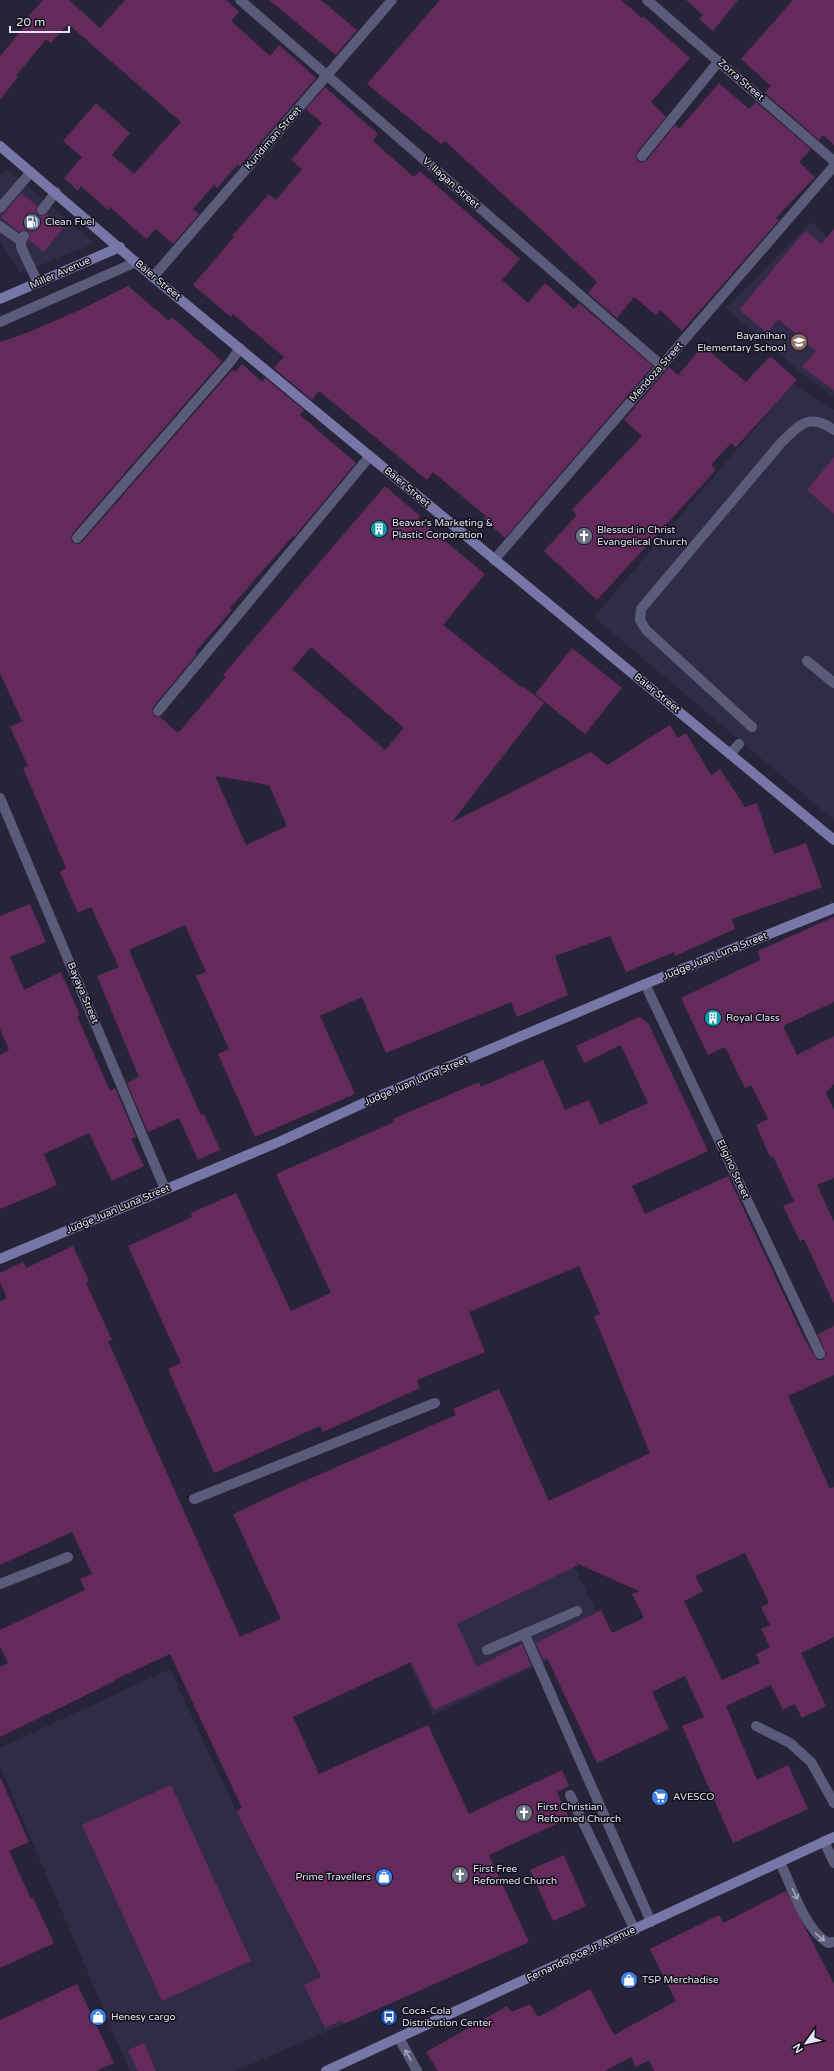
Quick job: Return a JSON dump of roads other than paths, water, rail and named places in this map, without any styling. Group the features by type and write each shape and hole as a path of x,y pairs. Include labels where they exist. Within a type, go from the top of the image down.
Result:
{"street":[{"name":"V. Ilagan Street","path":"240,0 662,366"},
{"name":"Kundiman Street","path":"154,277 392,0"},
{"name":"Zorra Street","path":"647,0 834,161"},
{"path":"642,156 719,61"},
{"name":"Baler Street","path":"0,146 56,192 136,262 494,560 834,840"},
{"name":"Mendoza Street","path":"494,560 834,166"},
{"path":"0,208 31,172"},
{"path":"42,210 56,192"},
{"path":"0,226 23,238 21,248 38,283"},
{"name":"Miller Avenue","path":"0,299 120,247"},
{"path":"0,322 136,262"},
{"path":"77,538 240,348"},
{"path":"752,727 646,630 640,620 641,609 780,444 796,428 809,420 823,422 834,430"},
{"path":"158,711 370,456"},
{"path":"807,661 834,683"},
{"path":"730,754 739,744"},
{"name":"Bayaya Street","path":"0,798 165,1189"},
{"name":"Judge Juan Luna Street","path":"0,1259 281,1141 379,1096 645,984 834,908"},
{"name":"Eligino Street","path":"645,984 820,1354"},
{"path":"194,1499 435,1403"},
{"path":"0,1584 68,1557"},
{"path":"487,1650 525,1635 577,1611"},
{"path":"525,1635 651,1922"},
{"path":"756,1726 790,1743 811,1762 834,1803"},
{"path":"570,1795 634,1930"},
{"name":"Fernando Poe Jr. Avenue","path":"326,2071 343,2068 399,2038 834,1836"},
{"path":"824,1841 834,1863"},
{"path":"780,1862 810,1925 820,1938 828,1943 834,1942"},
{"path":"399,2038 417,2071"}],"place":[{"name":"Clean Fuel","path":"32,222"},
{"name":"Bayanihan Elementary School","path":"799,342"},
{"name":"Beaver's Marketing & Plastic Corporation","path":"379,529"},
{"name":"Blessed in Christ Evangelical Church","path":"584,536"},
{"name":"Royal Class","path":"713,1018"},
{"name":"AVESCO","path":"660,1797"},
{"name":"First Christian Reformed Church","path":"524,1813"},
{"name":"First Free Reformed Church","path":"460,1875"},
{"name":"Prime Travellers","path":"384,1877"},
{"name":"TSP Merchadise","path":"629,1980"},
{"name":"Henesy cargo","path":"98,2017"},
{"name":"Coca-Cola Distribution Center","path":"389,2017"}]}
